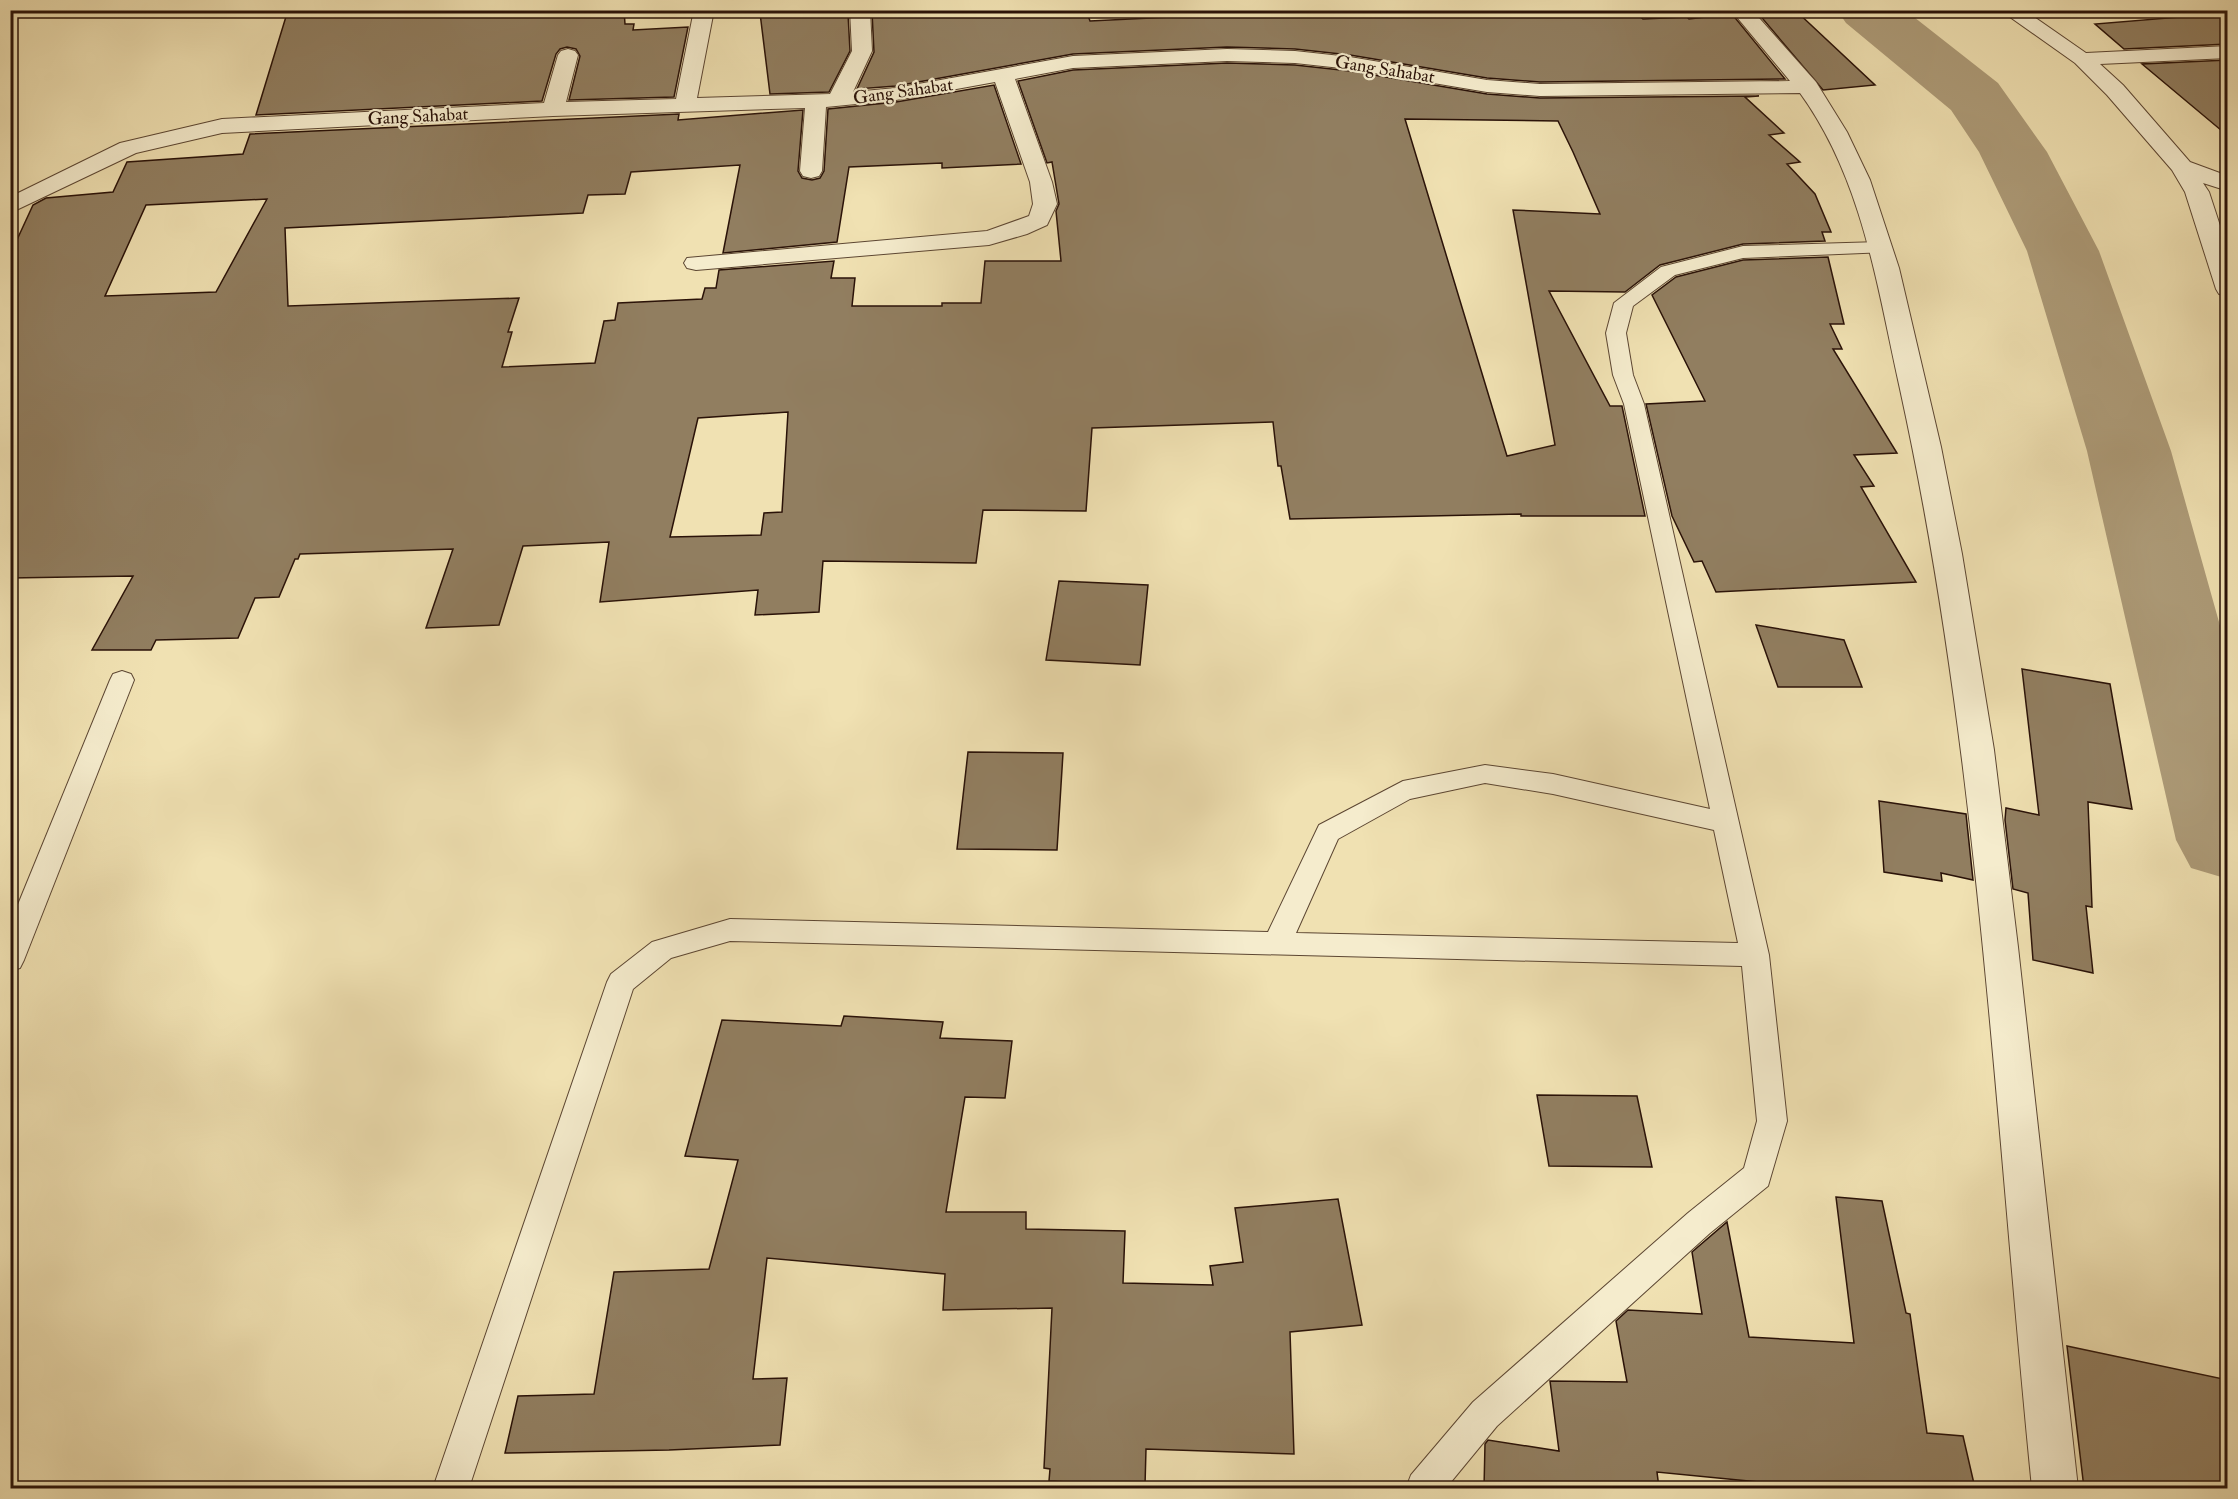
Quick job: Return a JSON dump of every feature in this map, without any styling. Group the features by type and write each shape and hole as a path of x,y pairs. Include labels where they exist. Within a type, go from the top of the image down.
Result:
{"street":[{"path":"685,105 704,10"},
{"path":"838,100 862,51 860,10"},
{"path":"1741,10 1808,87 1847,153 1864,192 1880,248 1929,454 1961,636 2003,966 2055,1488"},
{"path":"2010,10 2082,59 2115,90 2182,167 2197,192 2228,289"},
{"path":"2082,59 2228,52"},
{"path":"553,109 568,55"},
{"name":"Gang Sahabat","path":"12,208 128,148 222,126 553,109 838,100 896,94 1073,62 1132,57 1227,55 1350,63 1487,86 1540,90 1808,87"},
{"path":"696,263 988,238 1019,229 1039,220 1045,204 1041,182 1003,75"},
{"path":"811,171 816,101"},
{"path":"2182,167 2228,184"}],"lane":[{"path":"1424,1488 1485,1414 1699,1223 1757,1176 1772,1121 1755,955 1634,404 1623,375 1616,333 1624,303 1668,271 1743,252 1880,248"},
{"path":"10,960 122,680"},
{"path":"1277,944 1328,831 1403,791 1485,774 1553,784 1726,823"},
{"path":"451,1488 621,982 662,950 730,930 1755,955"}],"building":[{"path":"288,10 624,10 625,24 634,24 633,30 688,27 674,97 569,100 580,56 576,49 567,47 560,49 556,54 542,101 256,115"},
{"path":"825,10 826,15 848,14 850,51 829,92 770,94 760,13"},
{"path":"1086,10 1090,21 1171,17 1171,10 1631,10 1643,19 1687,17 1689,19 1732,14 1785,79 1540,82 1487,78 1350,55 1295,49 1227,47 1073,54 896,86 857,89 874,52 872,12"},
{"path":"1795,10 1875,85 1823,90 1757,12"},
{"path":"2228,13 2228,44 2124,49 2095,24"},
{"path":"2228,60 2228,136 2142,64"},
{"path":"1227,63 1295,65 1350,71 1487,94 1540,98 1759,96 1745,97 1784,133 1769,135 1800,162 1787,164 1815,194 1831,232 1822,232 1825,241 1743,244 1660,265 1625,292 1549,291 1610,406 1622,406 1645,516 1521,516 1521,514 1290,519 1281,466 1278,466 1273,422 1092,428 1086,511 983,510 976,563 823,561 819,612 755,615 758,590 600,602 609,542 523,546 499,625 426,628 453,549 300,554 298,559 295,559 279,597 255,598 238,638 156,640 151,650 92,650 133,576 10,578 10,255 33,205 46,198 113,192 127,162 243,154 250,134 679,114 678,120 803,110 798,171 802,178 812,180 820,178 824,171 828,109 896,102 994,85 1021,164 942,168 942,163 849,167 837,242 723,253 740,165 631,172 625,194 588,195 583,213 285,228 288,306 519,298 508,332 512,332 502,367 595,363 604,321 615,320 618,303 702,299 705,288 716,288 719,270 834,261 831,278 855,278 852,306 942,306 942,303 981,303 985,261 1061,261 1056,211 1059,204 1052,162 1047,163 1018,81 1073,70","holes":["1405,119 1558,121 1600,214 1513,210 1555,445 1507,456","267,199 216,292 105,296 146,205","788,412 782,512 764,513 761,535 670,537 698,418"]},
{"path":"1828,257 1844,324 1830,324 1842,349 1833,349 1897,453 1854,455 1874,486 1861,487 1916,582 1716,592 1702,561 1694,562 1672,516 1646,404 1705,401 1652,295 1676,277 1743,260"},
{"path":"1059,581 1148,585 1140,665 1046,660"},
{"path":"1756,625 1844,640 1862,687 1778,687"},
{"path":"2022,669 2110,684 2132,809 2088,802 2092,907 2086,906 2093,973 2033,960 2028,893 2013,889 2005,820 2006,808 2039,815"},
{"path":"968,752 1063,753 1057,850 957,849"},
{"path":"1879,801 1966,814 1973,880 1941,873 1942,881 1884,872"},
{"path":"844,1016 943,1022 940,1038 1012,1041 1005,1098 965,1097 946,1212 1026,1212 1026,1229 1125,1231 1123,1283 1213,1285 1210,1266 1243,1262 1235,1208 1338,1199 1362,1325 1290,1332 1294,1454 1146,1449 1145,1486 1049,1481 1050,1469 1044,1468 1052,1308 943,1310 945,1274 767,1258 753,1379 787,1378 780,1445 505,1453 518,1396 594,1394 614,1272 709,1269 738,1160 685,1156 722,1020 841,1026"},
{"path":"1537,1095 1637,1096 1652,1167 1549,1166"},
{"path":"1836,1197 1882,1201 1906,1313 1910,1314 1927,1433 1963,1436 1975,1488 1780,1488 1779,1484 1657,1472 1659,1488 1484,1488 1485,1444 1488,1440 1559,1451 1550,1381 1627,1382 1616,1321 1628,1310 1702,1314 1692,1252 1727,1222 1749,1337 1854,1343"},
{"path":"2067,1346 2228,1380 2228,1488 2084,1488"}],"waterway":[{"path":"1867,10 1975,97 2013,152 2063,251 2129,451 2228,840"}]}
